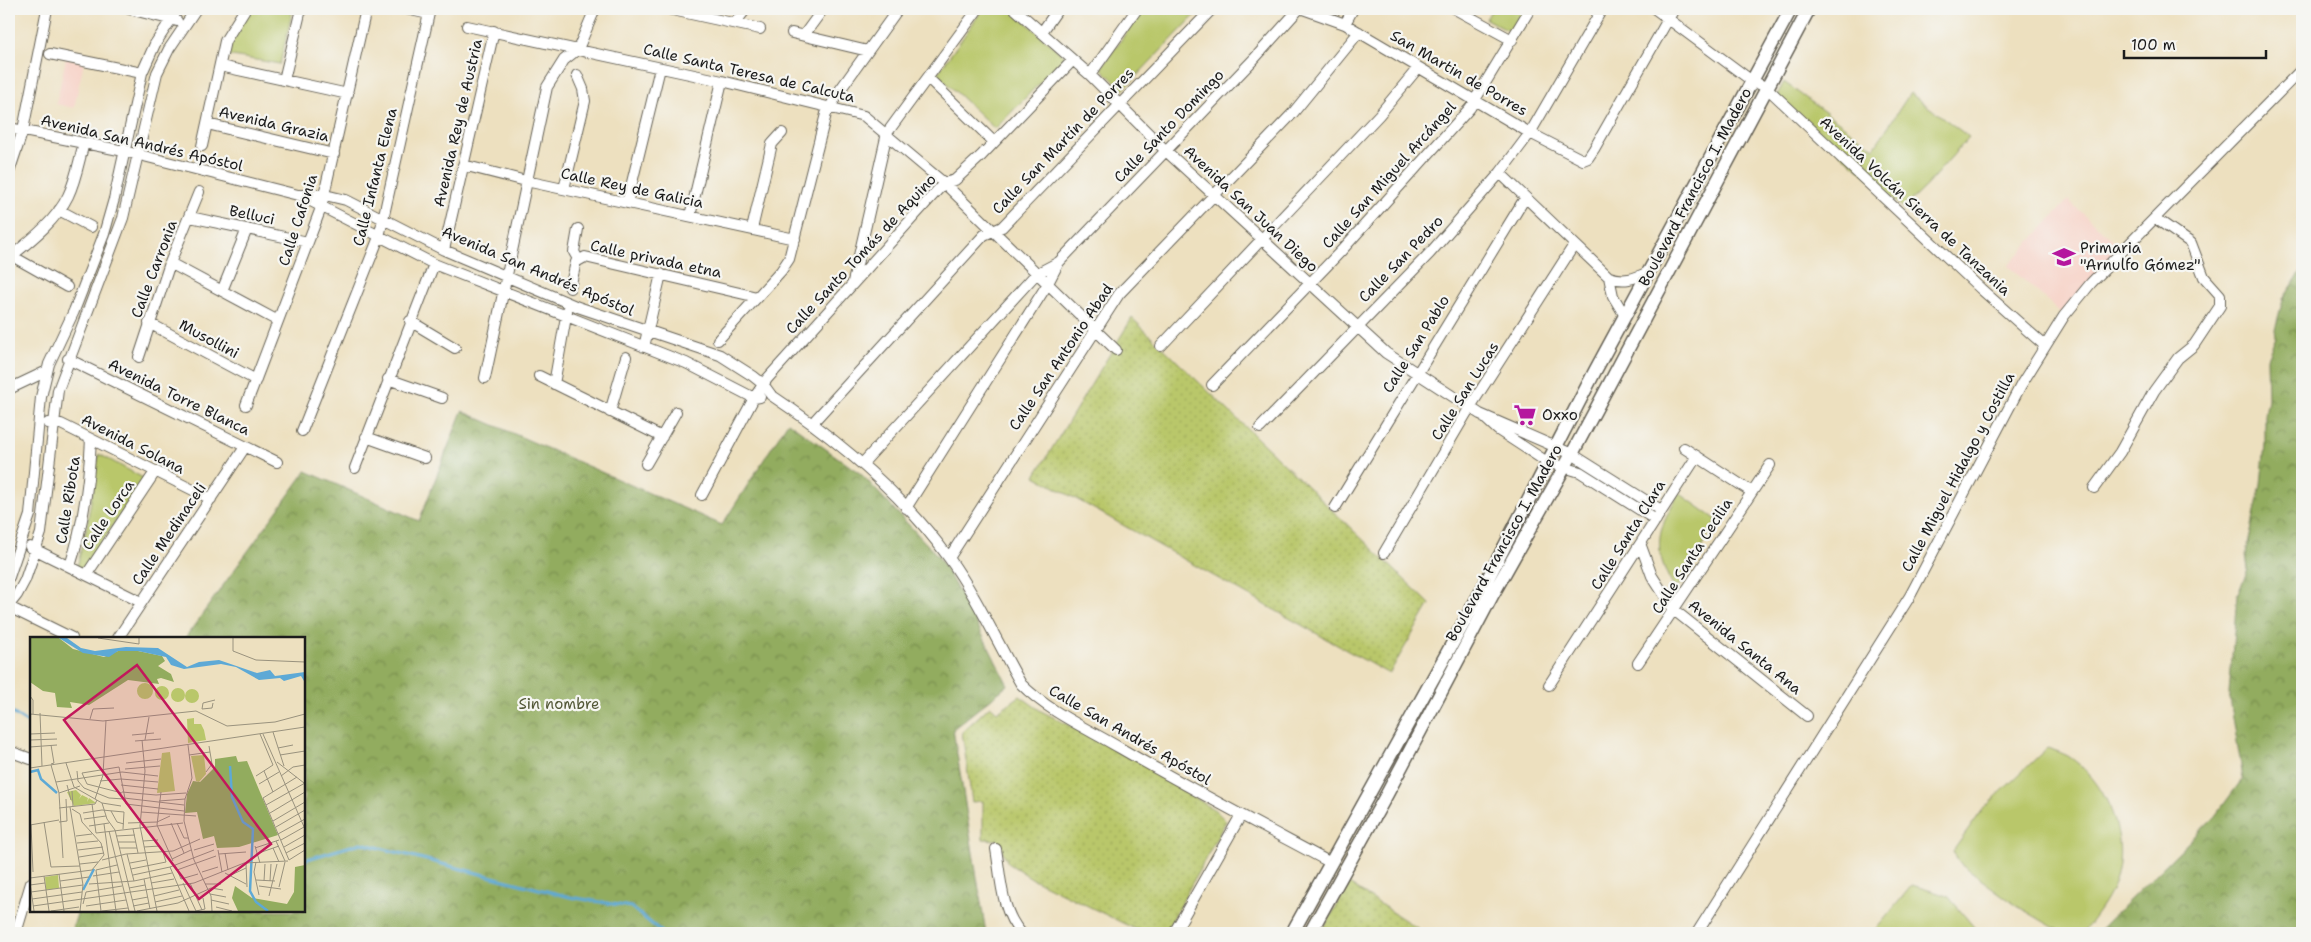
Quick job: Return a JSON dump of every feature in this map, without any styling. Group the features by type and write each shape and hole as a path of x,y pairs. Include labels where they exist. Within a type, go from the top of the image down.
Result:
{"main road":[{"name":"Boulevard Francisco I. Madero","path":"1292,933 1482,590 1554,447 1791,9"},
{"name":"Boulevard Francisco I. Madero","path":"1310,933 1387,794 1493,594 1572,454 1809,9"}],"street":[{"path":"9,172 16,156 23,130 47,9"},
{"path":"129,9 172,18 184,25"},
{"path":"9,577 22,544 30,515 41,397 47,371 104,234 142,73 152,49 178,9"},
{"path":"70,637 9,606 25,580 41,533 58,390 68,359 117,237 139,155 157,73 184,25 196,9"},
{"path":"202,146 228,35 244,9"},
{"path":"284,80 301,9"},
{"name":"Calle Cafonia","path":"246,405 325,195 366,9"},
{"path":"406,9 429,12"},
{"path":"485,378 547,87 564,60 578,49 595,9"},
{"path":"669,9 760,29"},
{"path":"735,23 746,9"},
{"path":"804,35 823,9"},
{"path":"718,340 786,265 795,239 830,106 898,9"},
{"path":"852,284 888,133 978,9"},
{"name":"Avenida San Juan Diego","path":"1015,9 1073,60 1214,196 1386,353 1415,374 1480,414 1572,454"},
{"path":"1042,32 1058,9"},
{"path":"1090,76 1137,9"},
{"name":"Calle San Martín de Porres","path":"814,425 816,419 984,235 1002,227 1212,9"},
{"name":"Calle Santo Domingo","path":"906,508 1047,285 1059,262 1299,9"},
{"name":"San Martin de Porres","path":"1303,9 1345,24 1418,68 1583,160 1588,158 1594,149 1668,19"},
{"path":"1345,24 1353,9"},
{"path":"1455,9 1512,40"},
{"name":"Calle San Miguel Arcángel","path":"1212,385 1309,284 1476,100 1530,9"},
{"name":"Calle San Pedro","path":"1260,428 1430,253 1500,173 1530,132 1602,9"},
{"path":"1655,9 1752,81 1766,87"},
{"path":"1668,19 1674,9"},
{"name":"Calle Infanta Elena","path":"302,431 379,237 429,12"},
{"name":"Calle Santa Teresa de Calcuta","path":"467,26 722,81 830,106 864,116 888,133 944,183 1116,350"},
{"name":"Avenida Rey de Austria","path":"444,250 494,31"},
{"name":"Calle San Antonio Abad","path":"949,558 1094,330 1119,294 1293,114 1359,32"},
{"path":"792,33 868,50"},
{"path":"50,54 142,73"},
{"name":"Calle Santo Tomás de Aquino","path":"702,494 754,398 764,384 944,183 955,180 1073,60"},
{"path":"220,66 348,94"},
{"path":"627,203 660,68"},
{"path":"1161,346 1379,115 1418,68"},
{"name":"Calle Miguel Hidalgo y Costilla","path":"1696,933 1910,596 2044,345 2091,283 2302,70"},
{"path":"564,189 585,101 584,89 577,75"},
{"path":"929,79 994,142"},
{"path":"690,216 722,81"},
{"name":"Avenida Volcán Sierra de Tanzania","path":"1766,87 1981,290 2044,345"},
{"name":"Avenida Grazia","path":"207,124 334,154"},
{"name":"Avenida San Andrés Apóstol","path":"9,128 124,151 298,195 325,195 346,200 444,250 569,303 648,332 720,355 764,384"},
{"path":"752,229 772,144 782,133"},
{"path":"67,287 10,257 59,210 71,188 84,143"},
{"name":"Calle Rey de Galicia","path":"463,165 526,181 795,239"},
{"path":"1500,173 1609,277 1619,280 1631,280 1648,272"},
{"name":"Calle Carronia","path":"139,357 170,263 200,192"},
{"name":"Avenida San Andrés Apóstol","path":"298,195 321,208 340,214 379,237 434,264 700,369 754,398"},
{"name":"Calle San Pablo","path":"1335,508 1415,374 1525,198"},
{"path":"59,210 91,227"},
{"name":"Belluci","path":"190,217 308,242"},
{"path":"2094,488 2120,452 2154,391 2178,358 2194,345 2220,306 2220,295 2204,277 2191,243 2155,218"},
{"path":"222,291 247,229"},
{"path":"578,229 574,252 578,259"},
{"name":"Calle San Lucas","path":"1384,553 1470,408 1574,245"},
{"name":"Calle privada etna","path":"570,288 578,259 584,257 757,297"},
{"name":"Calle Santo Domingo","path":"862,464 1036,274 1059,262"},
{"path":"170,263 278,321"},
{"path":"354,468 410,321 434,264"},
{"path":"644,347 661,274"},
{"path":"1609,277 1613,296 1625,316"},
{"path":"554,384 569,303"},
{"path":"410,321 455,348"},
{"name":"Musollini","path":"149,324 256,380"},
{"path":"62,338 75,342"},
{"path":"610,412 626,357"},
{"name":"Avenida Torre Blanca","path":"68,359 277,462"},
{"path":"9,389 47,371"},
{"path":"539,376 662,437"},
{"path":"388,379 442,398"},
{"name":"Calle San Andrés Apóstol","path":"764,384 771,394 814,425 862,464 906,508 949,558 967,586 1021,684 1033,696 1048,707 1108,741 1331,863"},
{"path":"754,398 771,394"},
{"path":"646,464 676,412"},
{"name":"Avenida San Juan Diego","path":"1480,414 1498,430 1547,462 1564,467"},
{"name":"Avenida Solana","path":"39,423 61,424 211,499"},
{"path":"366,437 425,458"},
{"name":"Calle Ribota","path":"70,566 84,515 91,439"},
{"name":"Calle Medinaceli","path":"119,637 245,447"},
{"path":"1684,448 1752,492"},
{"path":"1572,454 1661,510"},
{"name":"Calle Santa Clara","path":"1550,686 1641,546 1661,510 1696,456"},
{"name":"Calle Santa Cecilia","path":"1638,663 1770,465"},
{"path":"1564,467 1580,472 1656,520"},
{"name":"Calle Lorca","path":"87,574 155,472"},
{"path":"22,544 87,574 141,602"},
{"name":"Avenida Santa Ana","path":"1641,546 1652,576 1674,610 1807,716"},
{"path":"9,751 30,759"},
{"path":"1174,933 1241,815"},
{"path":"996,849 1006,910 1010,922 1020,933"},
{"path":"16,933 30,886"}],"shaded area":[{"path":"66,58 84,62 74,108 56,104"},
{"name":"Primaria \"Arnulfo Gómez\"","path":"2068,200 2121,248 2061,313 2008,266"}],"green space":[{"path":"247,9 293,9 280,64 226,55 230,35"},
{"path":"983,9 1011,9 1065,57 995,129 937,74"},
{"path":"1143,9 1201,9 1123,90 1101,68"},
{"path":"1492,9 1524,9 1510,32 1486,19"},
{"path":"1784,82 1874,148 1910,93 1969,137 1926,186 1903,208 1776,97"},
{"path":"2302,271 2302,933 2096,933 2216,815 2243,778 2229,693 2237,595 2248,570 2246,554 2261,484 2265,444 2265,414 2268,399 2267,358 2276,337 2275,329 2283,299"},
{"path":"1132,318 1430,604 1389,674 1035,476"},
{"name":"Sin nombre","path":"462,411 722,525 788,422 861,474 938,556 968,607 1008,685 953,729 986,933 71,933 78,912 305,912 305,637 186,637 306,471 419,521"},
{"path":"99,454 145,479 83,569 77,567 86,530"},
{"path":"1679,493 1717,520 1680,585 1673,586 1662,560 1660,538 1666,518"},
{"path":"1020,696 1041,711 1160,772 1160,776 1215,810 1226,821 1165,933 1143,933 1033,879 1008,863 997,840 983,839 983,801 972,802 962,732 990,706 997,712"},
{"path":"2047,748 2068,756 2092,778 2102,792 2116,824 2120,858 2115,882 2103,905 2083,933 2063,933 2017,906 1960,864 1953,851 1984,808"},
{"path":"1349,884 1425,933 1321,933"},
{"path":"1912,885 1948,896 1979,933 1873,933"}],"waterway":[{"path":"9,711 30,724"},
{"path":"305,860 361,843 570,897 631,907 663,933"}],"place":[{"name":"Primaria \"Arnulfo Gómez\"","path":"2064,257"},
{"name":"Oxxo","path":"1525,415"}]}
